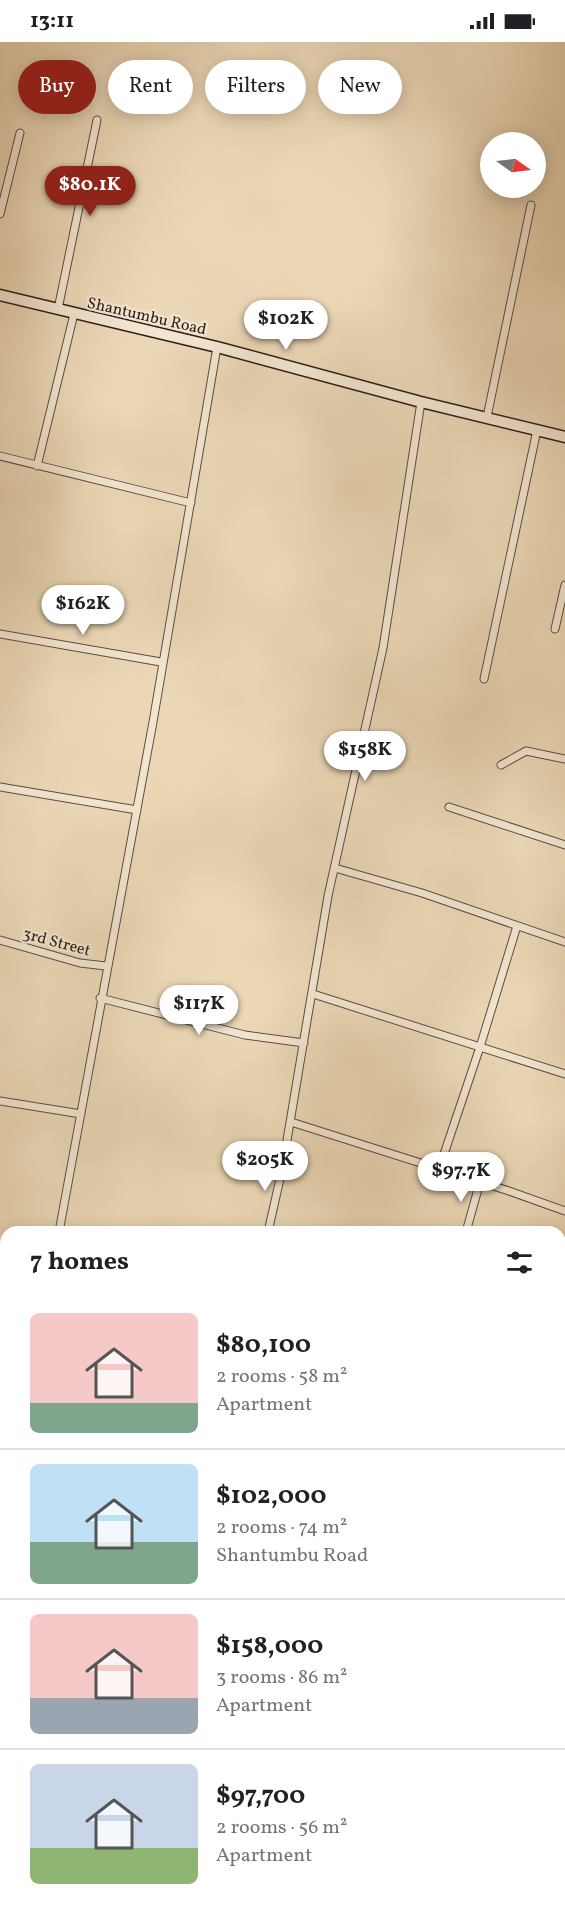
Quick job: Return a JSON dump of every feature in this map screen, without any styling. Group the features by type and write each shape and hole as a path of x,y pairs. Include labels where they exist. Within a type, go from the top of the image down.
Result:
{"street":[{"path":"58,309 98,120"},
{"path":"0,214 20,134"},
{"path":"487,417 531,205"},
{"name":"Shantumbu Road","path":"0,295 217,347 421,402 565,437"},
{"path":"37,466 74,314"},
{"path":"60,1226 100,998 137,810 217,347"},
{"path":"269,1226 291,1122 335,868 383,648 421,402"},
{"path":"484,679 537,430"},
{"path":"0,456 191,503"},
{"path":"555,629 565,585"},
{"path":"0,634 161,662"},
{"path":"501,765 526,752 565,759"},
{"path":"0,787 137,810"},
{"path":"449,807 565,845"},
{"path":"335,868 422,893 565,942"},
{"path":"439,1169 517,926"},
{"name":"3rd Street","path":"0,940 80,963 106,966"},
{"path":"313,994 565,1074"},
{"path":"100,998 245,1035 304,1043"},
{"path":"0,1101 81,1114"},
{"path":"291,1122 565,1211"},
{"path":"468,1226 480,1182"}]}
